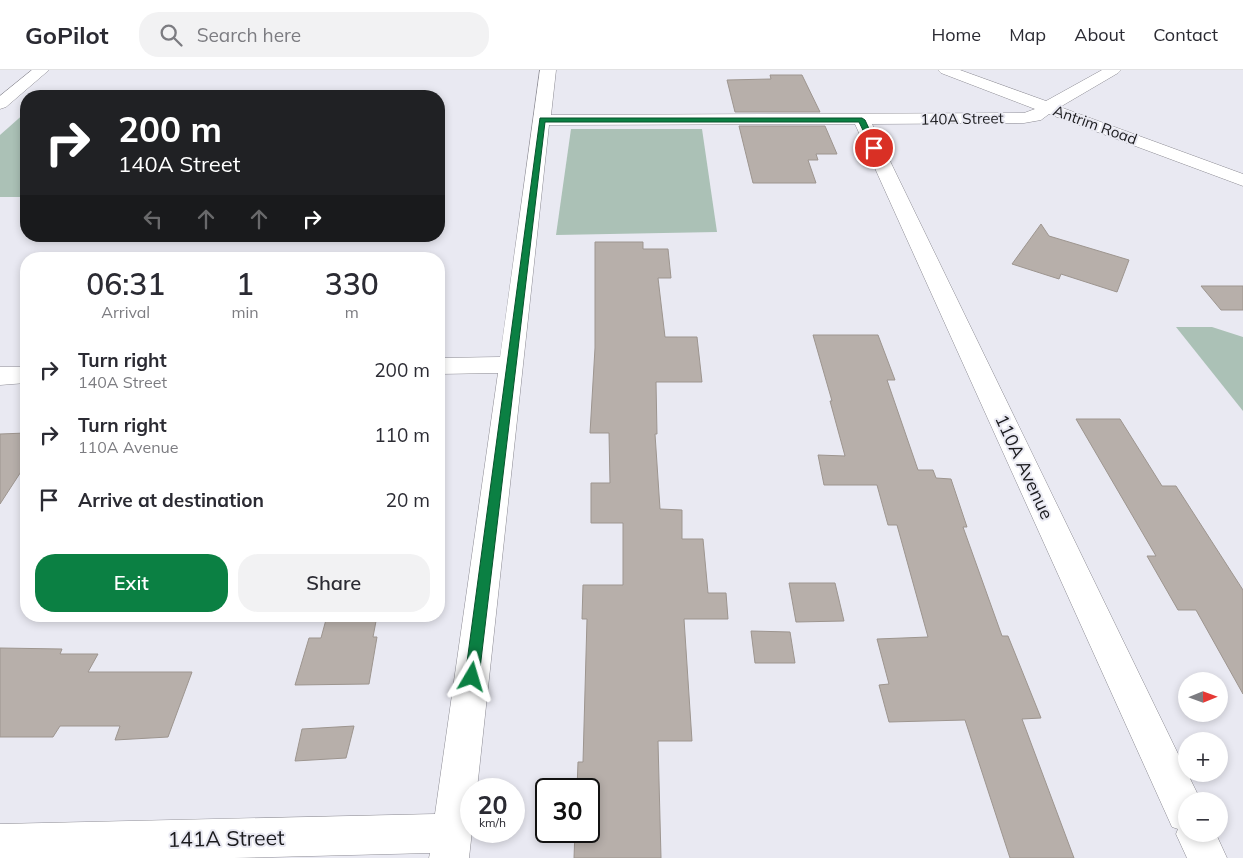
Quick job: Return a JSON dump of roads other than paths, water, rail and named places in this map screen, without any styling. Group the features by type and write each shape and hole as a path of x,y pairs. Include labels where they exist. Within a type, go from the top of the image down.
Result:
{"street":[{"path":"0,104 41,70"},
{"path":"450,845 548,70"},
{"name":"Antrim Road","path":"946,70 1243,180"},
{"name":"140A Street","path":"542,120 1024,118 1035,116 1058,100 1113,70"},
{"name":"110A Avenue","path":"862,120 1178,797"},
{"path":"445,366 512,365"},
{"path":"0,376 20,375"},
{"path":"1200,842 1207,858"},
{"name":"141A Street","path":"0,844 450,845"}]}
